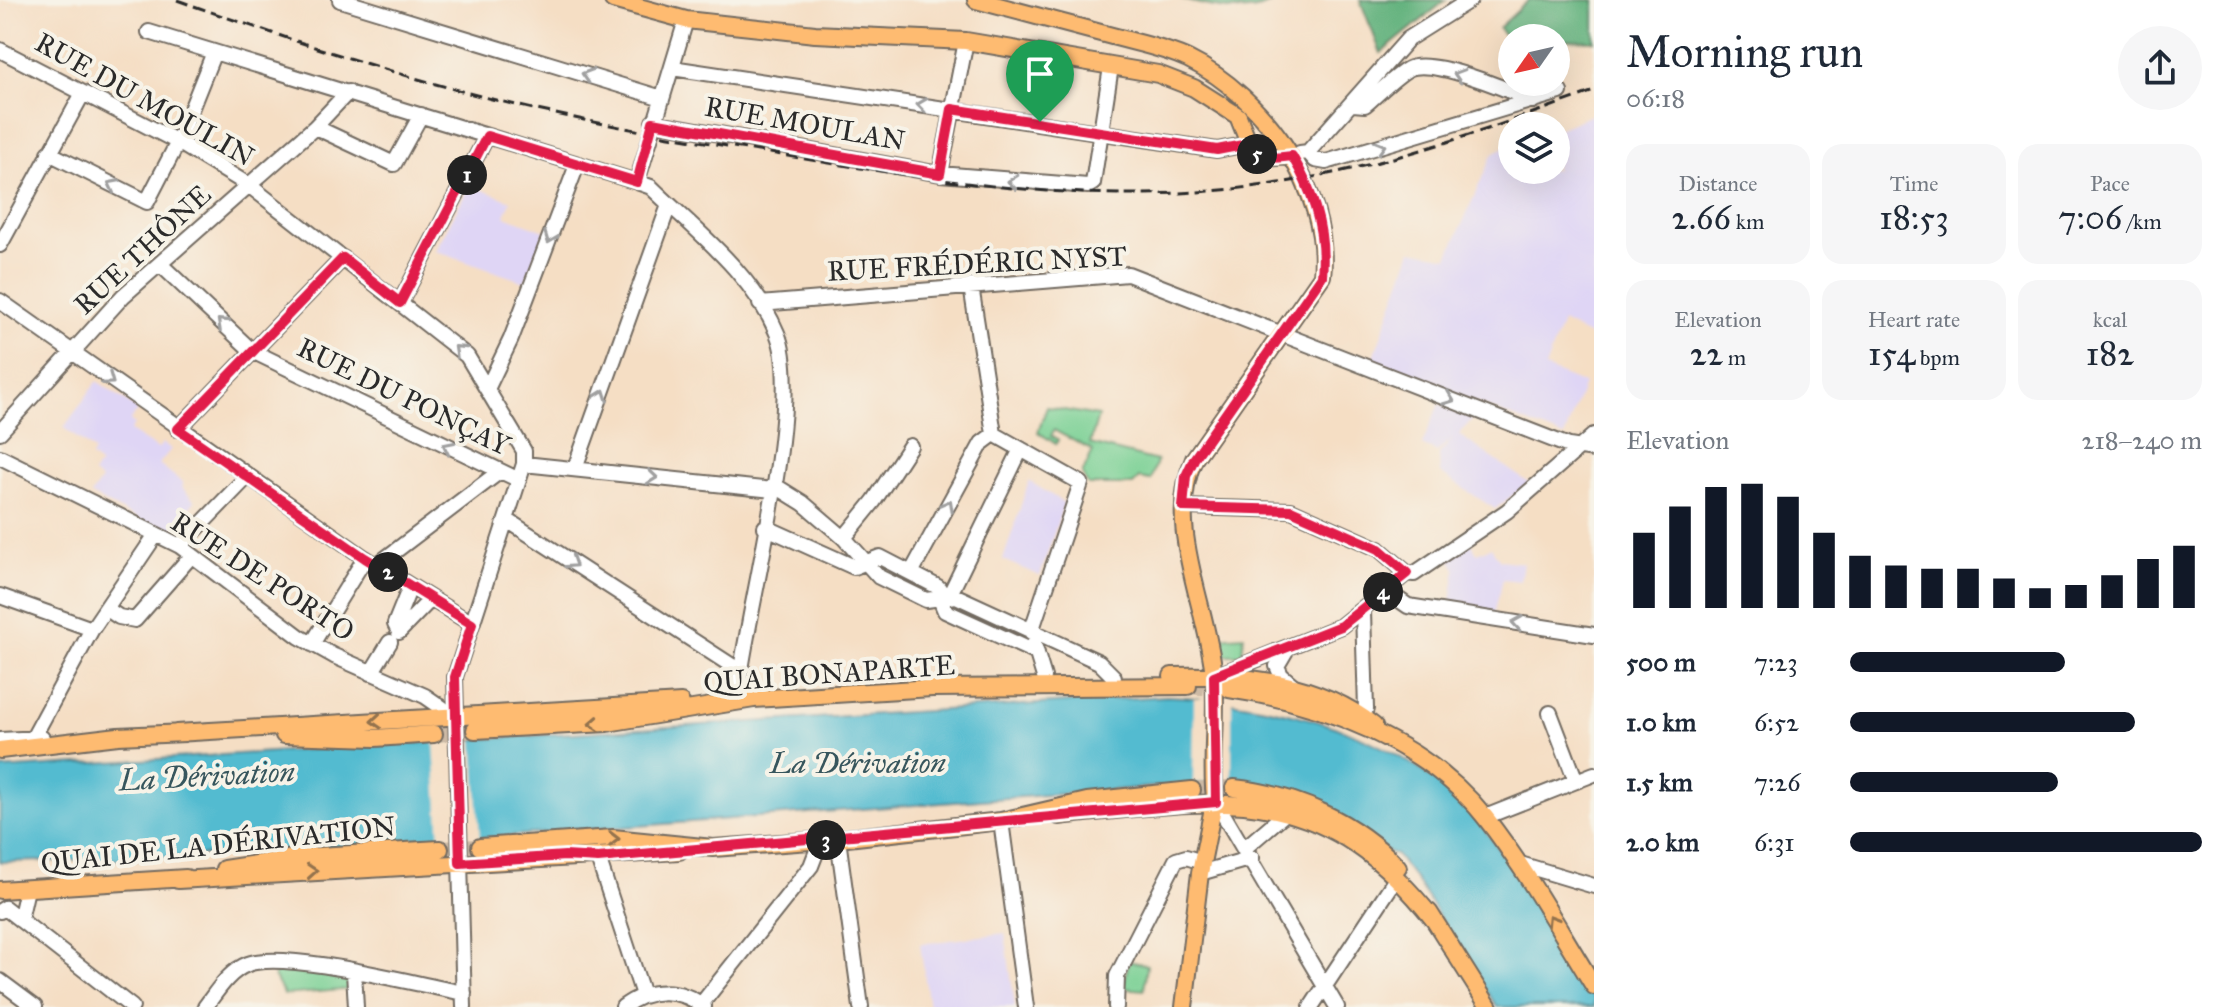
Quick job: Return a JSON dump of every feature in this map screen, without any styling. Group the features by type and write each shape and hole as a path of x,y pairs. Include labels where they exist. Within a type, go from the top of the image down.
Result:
{"main road":[{"path":"613,0 659,8 686,20 815,34 966,41 1158,74 1194,88 1238,116 1252,151 1263,158 1300,154"},
{"path":"976,0 1188,59 1228,86 1300,154 1320,224 1324,255 1322,276 1194,459 1186,476 1183,507 1214,676 1221,693 1215,792 1201,868 1184,1007"},
{"path":"932,688 1044,677 1214,676 1297,688 1333,699 1442,774 1485,817 1594,986"},
{"name":"QUAI BONAPARTE","path":"475,730 607,723 746,699 932,688 1188,686"},
{"path":"1221,693 1313,708 1401,748"},
{"path":"0,750 118,736 746,699"},
{"path":"176,733 375,738 434,734"},
{"path":"1234,788 1301,804 1360,833 1401,870 1489,1007"},
{"path":"1009,819 1087,801 1192,790"},
{"path":"178,880 461,868 565,856 598,858 829,840 1215,792 1284,811 1347,839 1397,877 1434,920"},
{"path":"480,847 613,838 713,848"},
{"name":"QUAI DE LA DÉRIVATION","path":"0,890 178,880 263,861 440,849"}],"street":[{"path":"1470,0 1408,39 1353,104 1300,154 1326,162 1548,96"},
{"path":"347,1 662,98"},
{"path":"637,182 686,20"},
{"path":"149,32 651,187 742,277 779,337 783,370 773,487 740,671 746,699"},
{"path":"940,174 966,41"},
{"name":"RUE DU MOULIN","path":"0,50 178,142 250,186 400,303 467,356 524,451 524,464"},
{"path":"49,153 147,202 178,142 214,52"},
{"path":"1353,104 1365,105 1410,68 1426,65 1511,90 1533,101"},
{"path":"1101,132 1111,67"},
{"path":"672,68 1217,150 1248,144"},
{"name":"RUE THÔNE","path":"0,432 123,296 250,186 315,127 348,92"},
{"path":"0,245 83,93"},
{"path":"315,127 394,164 421,115"},
{"name":"RUE MOULAN","path":"653,122 940,174 1091,186 1101,132"},
{"path":"400,303 487,136"},
{"path":"488,387 511,339 577,165"},
{"path":"575,468 669,205"},
{"path":"178,429 343,258"},
{"name":"RUE DU PONÇAY","path":"160,264 252,351 519,480"},
{"name":"RUE FRÉDÉRIC NYST","path":"760,304 1128,274 1587,449"},
{"path":"971,286 994,434"},
{"path":"0,301 247,477 410,587 472,624"},
{"path":"994,434 1081,483 1031,632 1044,677"},
{"path":"911,573 982,443 994,434"},
{"path":"1183,507 1291,510 1379,549 1407,573 1414,574 1507,511 1587,449 1594,435"},
{"path":"844,538 874,501 910,446"},
{"path":"1021,449 945,598 945,611 1037,653"},
{"name":"RUE DE PORTO","path":"0,457 186,550 270,617 312,644 425,696 454,716"},
{"path":"205,1007 232,972 250,963 285,960 354,972 466,1003 455,677 524,464 773,487 803,503 844,538 879,577 926,600 956,596 1099,662 1114,677"},
{"path":"312,644 371,561 499,472"},
{"path":"107,609 119,617 135,620 186,550 247,477"},
{"path":"507,520 740,671"},
{"path":"765,527 854,567 880,557 938,587 945,598"},
{"path":"33,738 92,629 155,536"},
{"path":"1214,676 1341,626 1363,612 1407,573"},
{"path":"410,587 395,624 399,632 431,599"},
{"path":"1385,590 1408,606 1594,635"},
{"path":"0,596 92,629"},
{"path":"1360,715 1366,709 1363,612"},
{"path":"371,673 390,642"},
{"path":"1290,646 1278,659 1277,666 1281,675 1297,688"},
{"path":"1550,713 1576,781"},
{"path":"0,740 118,736"},
{"path":"1485,817 1594,774"},
{"path":"1215,792 1337,1007"},
{"path":"1116,1007 1117,976 1176,860 1186,857 1201,868 1249,853 1284,811"},
{"path":"1009,819 1026,1007"},
{"path":"623,1007 643,995 676,993 701,1006 829,840"},
{"path":"829,840 861,1007"},
{"path":"598,858 643,995"},
{"path":"1517,863 1555,866 1594,886"},
{"path":"1311,1007 1397,877"},
{"path":"20,920 27,889"},
{"path":"0,911 5,908 132,1007"},
{"path":"354,972 356,1007"},
{"path":"0,981 35,1007"}],"shaded area":[{"path":"1594,114 1594,338 1562,322 1545,368 1584,384 1564,437 1372,362 1412,250 1448,257 1492,155 1498,151 1498,184 1570,184 1570,124"},
{"path":"470,185 511,201 505,216 545,231 525,282 435,251"},
{"path":"97,381 138,410 130,421 134,425 130,431 158,449 162,443 171,449 159,464 183,483 182,488 195,501 169,535 91,495 101,480 93,474 100,464 91,457 94,451 64,428"},
{"path":"1439,404 1473,418 1459,435 1529,483 1495,509 1440,473 1439,454 1454,437 1437,452 1422,445"},
{"path":"1029,481 1064,503 1040,576 1003,560"},
{"path":"1470,541 1477,553 1491,547 1500,560 1523,563 1520,581 1503,579 1494,614 1450,607 1456,569 1448,554"},
{"path":"1005,933 1015,1007 929,1007 920,944"}],"green space":[{"path":"1182,0 1276,0 1266,6 1244,10"},
{"path":"1360,0 1446,0 1381,53"},
{"path":"1529,0 1594,0 1594,41 1570,40 1570,24 1503,24"},
{"path":"1047,407 1098,416 1090,444 1157,461 1151,480 1139,478 1133,485 1088,485 1082,474 1093,451 1054,430 1051,436 1058,440 1056,444 1038,432"},
{"path":"1244,636 1242,655 1222,655 1215,638"},
{"path":"1129,961 1147,965 1144,990 1123,988"},
{"path":"288,964 348,979 354,989 284,995 274,976 275,967"}],"water":[{"name":"La Dérivation","path":"1167,696 1254,706 1298,716 1340,729 1381,747 1419,769 1454,796 1499,849 1594,998 1594,1007 1497,1007 1416,880 1396,855 1232,781 439,841 136,859 0,862 0,769"}],"pier":[{"path":"1194,698 1232,699 1232,781 1193,783"},
{"path":"474,740 480,840 440,842 434,743"}],"tunnel":[{"path":"1188,686 1227,689"},
{"path":"434,734 475,730"},
{"path":"1192,790 1234,788"},
{"path":"440,849 480,847"}],"railway":[{"path":"177,0 398,73 566,116 912,176 1080,193 1193,192 1294,181 1424,149 1594,91"}],"route":[{"path":"952,109 1040,122 1217,150 1248,144 1263,158 1292,156 1300,168 1320,224 1324,243 1322,276 1194,459 1186,476 1183,507 1210,511 1291,510 1379,549 1407,573 1363,612 1341,626 1214,676 1216,802 1018,818 838,839 598,858 565,856 460,863 455,677 472,624 365,558 178,429 343,258 400,303 487,136 637,182 653,122 940,174 952,109"}]}
